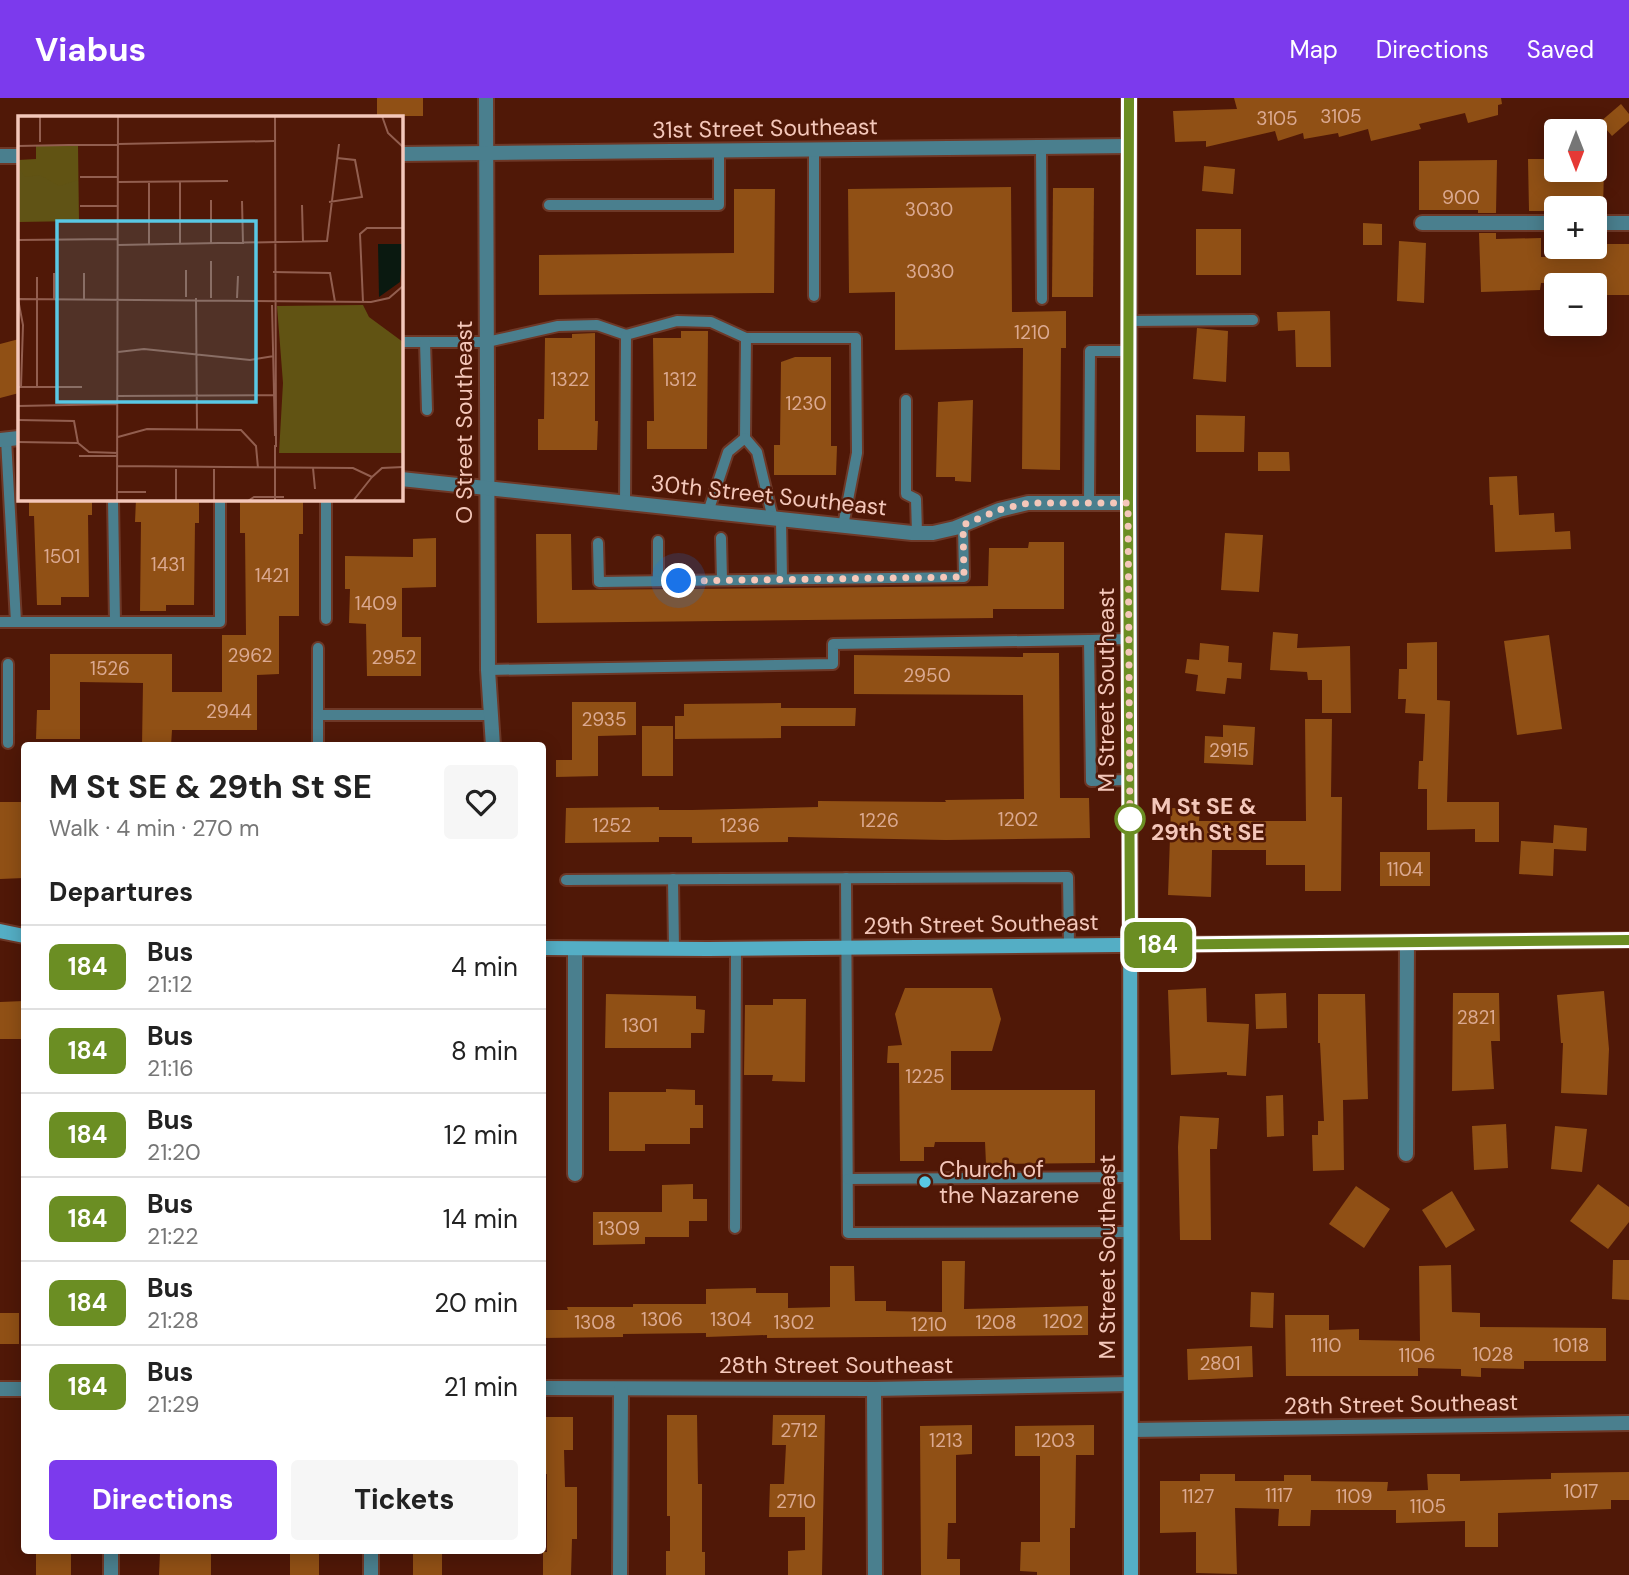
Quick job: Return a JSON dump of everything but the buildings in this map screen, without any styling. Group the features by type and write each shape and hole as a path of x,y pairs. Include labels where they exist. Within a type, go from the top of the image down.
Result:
{"street":[{"name":"O Street Southeast","path":"486,98 488,670 493,742"},
{"name":"M Street Southeast","path":"1129,98 1131,1575"},
{"name":"31st Street Southeast","path":"402,154 1129,146"},
{"path":"0,156 18,156"},
{"path":"1422,223 1544,223"},
{"path":"1607,223 1629,223"},
{"name":"30th Street Southeast","path":"402,479 917,533 933,533 963,525 999,510 1028,503 1128,503"},
{"path":"0,931 21,935"},
{"name":"29th Street Southeast","path":"546,948 736,949 1629,940"},
{"path":"1406,1154 1407,943"},
{"path":"575,949 575,1174"},
{"name":"28th Street Southeast","path":"546,1388 874,1389 1130,1384"},
{"path":"0,1389 21,1389"},
{"path":"620,1575 621,1389"},
{"path":"874,1389 875,1575"},
{"name":"28th Street Southeast","path":"1132,1430 1629,1423"},
{"path":"111,1554 111,1575"},
{"path":"371,1554 371,1575"}],"lane":[{"path":"1041,147 1042,299"},
{"path":"814,150 814,296"},
{"path":"549,205 719,205 719,151"},
{"path":"1129,321 1253,320"},
{"path":"402,342 487,342 558,326 597,325 626,335 677,321 710,322 746,338 856,338 857,453 843,526"},
{"path":"625,503 626,335"},
{"path":"746,338 745,438 757,452 777,519 782,579"},
{"path":"425,342 427,410"},
{"path":"1089,503 1090,351 1129,351"},
{"path":"906,400 906,494 916,499 917,533"},
{"path":"708,512 728,452 745,438"},
{"path":"8,439 16,622"},
{"path":"113,500 114,622"},
{"path":"0,622 220,622 220,500"},
{"path":"326,500 326,619"},
{"path":"598,543 599,582 964,577 963,525"},
{"path":"721,538 722,580"},
{"path":"658,541 658,581"},
{"path":"488,670 833,664 833,644 1129,639"},
{"path":"1089,640 1091,781 1129,780"},
{"path":"318,648 318,742"},
{"path":"8,664 4,713 8,743"},
{"path":"318,715 491,715"},
{"path":"566,880 1068,877 1069,946"},
{"path":"846,878 848,1233 1130,1232"},
{"path":"673,879 674,949"},
{"path":"735,1228 736,949"},
{"path":"848,1179 1130,1177"}],"bus line":[{"name":"184","path":"1129,98 1130,945 1629,940"}],"place":[{"name":"M St SE & 29th St SE","path":"1130,819"},
{"name":"Church of the Nazarene","path":"925,1182"}],"route":[{"path":"679,581 964,577 963,525 999,510 1028,503 1128,503 1130,828 1130,819"}]}
